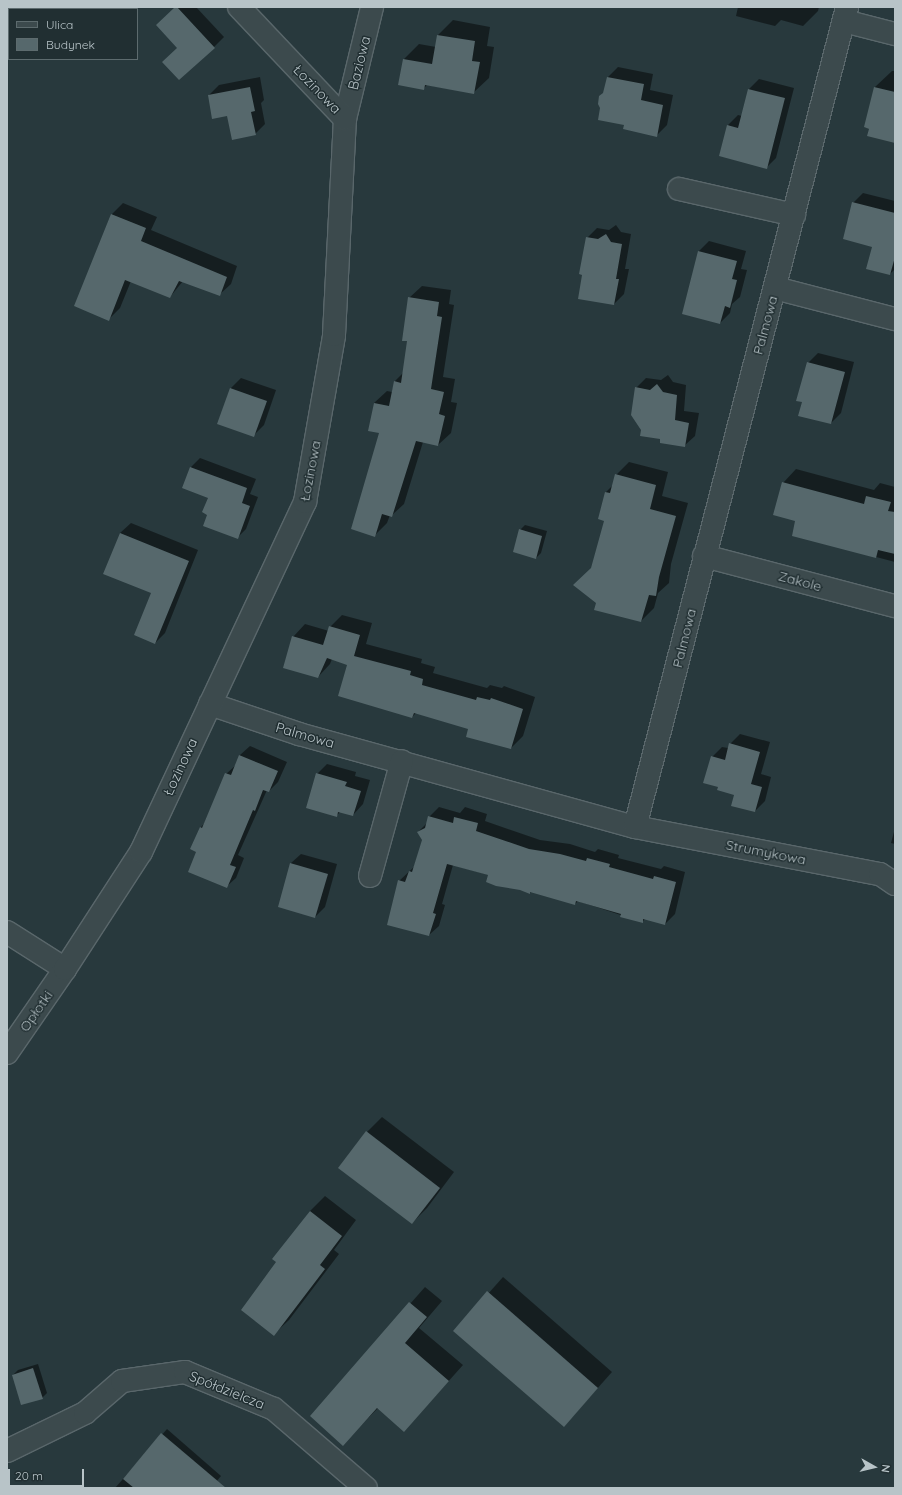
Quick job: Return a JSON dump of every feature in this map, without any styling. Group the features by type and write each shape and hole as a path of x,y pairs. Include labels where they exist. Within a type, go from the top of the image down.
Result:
{"street":[{"name":"Łozinowa","path":"66,969 141,852 305,502 334,336 346,119 239,7"},
{"name":"Baziowa","path":"346,119 372,7"},
{"path":"846,14 895,34"},
{"name":"Palmowa","path":"210,704 299,734 402,761 635,827 704,556 846,14"},
{"path":"679,188 794,215"},
{"path":"775,288 895,319"},
{"name":"Zakole","path":"704,556 895,606"},
{"path":"370,876 402,761"},
{"name":"Strumykowa","path":"635,827 880,874 895,884"},
{"path":"7,932 66,969"},
{"name":"Opłotki","path":"7,1054 66,969"},
{"name":"Spółdzielcza","path":"7,1451 85,1413 122,1381 185,1372 274,1409 366,1488"}],"building":[{"path":"175,7 177,7 215,48 179,80 162,62 177,48 156,25"},
{"path":"437,35 475,41 472,61 480,62 474,94 425,85 424,90 398,85 403,59 432,64"},
{"path":"607,77 644,84 641,100 663,105 657,137 623,129 624,125 598,120 600,108 598,104 599,96 603,93"},
{"path":"250,87 255,111 251,112 256,135 232,140 227,116 212,119 208,95"},
{"path":"874,87 895,92 895,143 867,136 869,129 864,127"},
{"path":"748,89 785,98 767,169 719,156 727,125 738,128"},
{"path":"852,202 895,213 895,257 890,275 866,269 872,247 843,239"},
{"path":"111,214 146,228 141,241 227,277 220,296 179,281 170,298 125,280 109,321 74,306"},
{"path":"606,234 611,242 622,244 616,279 619,279 614,305 578,299 582,275 579,274 586,237 598,239"},
{"path":"698,251 737,261 732,279 737,280 730,308 725,306 720,324 682,314"},
{"path":"408,297 439,302 437,316 442,317 431,389 444,392 439,414 445,416 438,446 416,441 392,517 382,514 375,537 351,529 379,433 368,431 374,403 389,406 394,381 401,383 407,341 402,341"},
{"path":"807,362 845,372 831,424 798,416 802,402 796,401"},
{"path":"657,384 663,392 677,395 675,420 689,423 685,447 660,443 660,439 640,436 641,430 631,415 635,387 650,390"},
{"path":"230,388 267,401 254,437 217,424"},
{"path":"190,467 247,488 242,503 250,506 238,539 203,526 207,515 202,512 208,498 182,488"},
{"path":"615,474 656,485 650,509 676,516 659,577 656,596 649,595 641,622 594,610 596,603 573,585 591,568 604,521 598,519 605,492 610,493"},
{"path":"782,482 864,504 866,496 891,502 888,511 895,512 895,554 878,550 876,558 792,536 795,521 773,515"},
{"path":"519,529 542,536 536,559 513,552"},
{"path":"120,533 189,561 155,644 134,635 151,593 103,574"},
{"path":"329,626 360,635 354,656 411,671 410,675 423,679 422,685 476,700 477,697 490,700 491,698 523,709 511,749 466,737 468,729 414,713 412,718 338,696 347,665 327,658 318,678 283,668 292,636 323,645"},
{"path":"729,743 760,752 751,784 762,787 755,812 731,806 734,795 717,790 718,787 703,783 711,756 725,760"},
{"path":"239,755 278,771 269,792 263,790 255,811 253,810 230,865 236,867 227,888 188,872 196,852 190,849 200,827 202,828 225,773 231,775"},
{"path":"316,773 347,782 345,786 361,791 353,816 338,812 337,817 306,808"},
{"path":"428,816 453,823 454,817 478,823 476,831 529,849 560,854 586,861 587,858 610,864 609,867 653,879 654,876 676,882 665,925 643,919 643,923 620,917 621,914 576,901 575,905 530,892 530,894 520,890 496,886 486,882 488,875 447,864 433,913 436,914 429,936 387,925 398,880 405,882 409,871 412,872 422,840 417,832 425,828"},
{"path":"290,863 328,874 315,918 278,907"},
{"path":"366,1131 440,1188 412,1224 338,1168"},
{"path":"310,1211 342,1236 320,1265 325,1269 274,1336 241,1310 276,1262 272,1259"},
{"path":"487,1291 598,1388 564,1427 453,1331"},
{"path":"409,1302 427,1317 405,1343 449,1381 404,1432 377,1408 343,1446 310,1416"},
{"path":"33,1368 43,1399 21,1405 12,1375"},
{"path":"161,1433 226,1488 134,1488 123,1479"}]}
